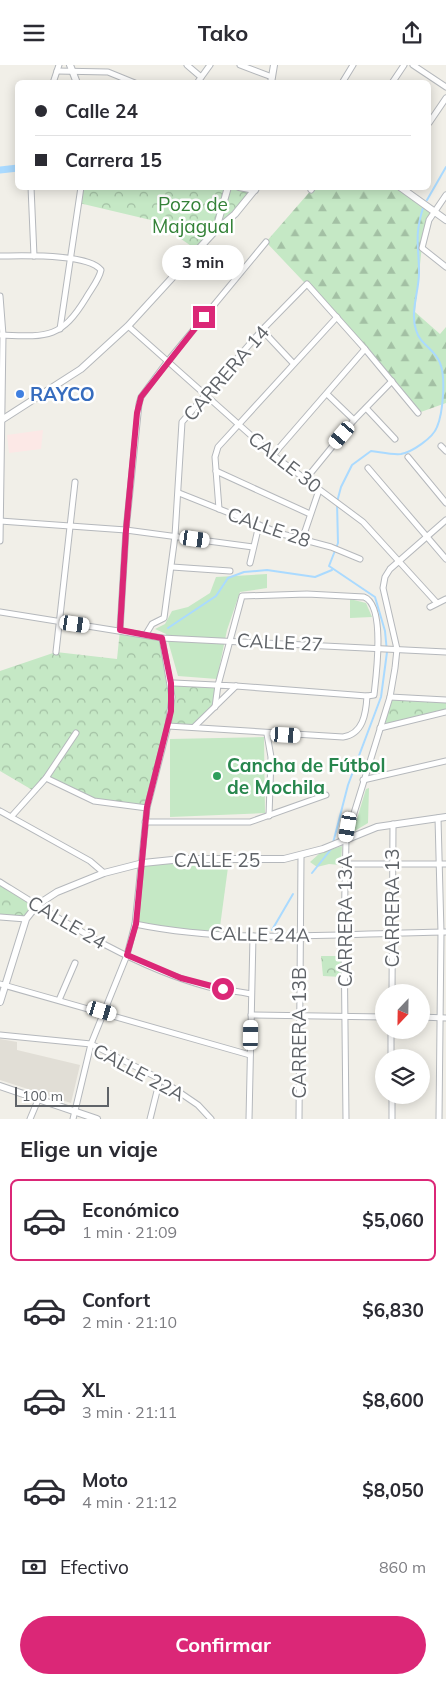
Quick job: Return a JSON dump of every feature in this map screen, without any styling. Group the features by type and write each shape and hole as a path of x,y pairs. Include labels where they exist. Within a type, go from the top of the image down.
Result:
{"street":[{"path":"187,65 199,80 210,65"},
{"path":"240,65 272,80 274,65"},
{"path":"344,80 353,65"},
{"path":"394,80 404,65"},
{"path":"413,65 446,87"},
{"path":"54,80 58,68 108,72 128,80"},
{"path":"71,68 76,80"},
{"path":"431,120 446,98"},
{"path":"31,190 34,256"},
{"path":"59,330 81,190"},
{"path":"216,231 227,190"},
{"path":"2,421 81,369 128,326 216,231 235,214 255,190"},
{"path":"404,190 446,220"},
{"path":"446,195 433,211 423,236 422,248 446,267"},
{"path":"224,205 235,214"},
{"path":"120,630 126,530 138,404 167,362 266,242"},
{"path":"0,256 70,257 96,266 101,271 76,314 59,330 49,334 2,335"},
{"name":"CARRERA 14","path":"146,634 152,623 164,619 176,536 180,431 182,422 262,330 307,284 337,317"},
{"path":"0,296 2,335 0,541"},
{"path":"219,509 215,457 218,447 337,317 418,413"},
{"name":"CALLE 30","path":"128,326 273,455 363,521 437,603"},
{"path":"262,330 293,363"},
{"path":"273,455 365,349"},
{"path":"305,480 354,420 392,381"},
{"path":"327,394 354,420"},
{"path":"366,408 395,439"},
{"path":"441,446 446,451"},
{"path":"408,457 446,503"},
{"path":"368,468 446,559"},
{"path":"216,471 310,514"},
{"path":"56,652 75,482"},
{"path":"302,540 320,490"},
{"name":"CALLE 28","path":"179,493 258,525 302,540 331,547 360,559"},
{"name":"CARRERA 13A","path":"346,1119 344,934 346,839 390,697 394,649 383,588 385,577 399,560 446,520"},
{"path":"1,521 126,530 253,547"},
{"path":"250,563 258,525"},
{"path":"172,567 230,571"},
{"path":"171,683 218,685 236,686 367,696 374,695 382,648 374,612 367,598 307,594 244,595 240,599 218,685 215,707"},
{"path":"430,607 446,599"},
{"name":"CALLE 27","path":"0,611 162,638 446,652"},
{"path":"73,1119 90,1044 102,1011 127,955 136,924 147,807 168,726 172,697 162,638"},
{"path":"194,727 236,686"},
{"path":"168,726 343,737 352,735 363,721 367,696"},
{"path":"390,697 446,700"},
{"path":"380,728 446,712"},
{"path":"11,817 46,778 76,733"},
{"path":"267,733 272,757 269,816"},
{"path":"363,781 446,761"},
{"path":"46,778 77,795 94,801 147,807"},
{"path":"146,822 250,821 326,795"},
{"path":"0,811 90,861 104,873 57,892 37,905 26,919 2,984 0,1002"},
{"name":"CALLE 25","path":"104,873 143,863 182,859 264,861 300,856 393,824 446,817"},
{"path":"438,818 444,932 443,1018 438,1119"},
{"name":"CARRERA 13","path":"392,984 393,824"},
{"name":"CARRERA 13B","path":"299,1119 300,856"},
{"path":"345,864 446,864"},
{"name":"CALLE 24","path":"0,882 79,931 127,955 181,978 209,987 251,994"},
{"path":"0,917 26,919"},
{"name":"CALLE 24A","path":"136,924 184,932 253,936 444,932"},
{"path":"249,1119 253,936"},
{"path":"59,1000 75,963"},
{"path":"2,984 102,1011 250,1055"},
{"path":"251,1015 375,1017"},
{"path":"430,1017 443,1018"},
{"name":"CALLE 22A","path":"0,1035 90,1044 160,1079 198,1105 211,1119"},
{"path":"150,1119 160,1079"},
{"path":"0,1086 97,1119"},
{"path":"30,1119 38,1100"},
{"path":"392,1104 392,1119"}],"shaded area":[{"path":"43,430 41,449 9,453 7,435"},
{"path":"0,1039 17,1042 17,1050 80,1065 71,1103 0,1080"}],"green space":[{"name":"Pozo de Majagual","path":"81,190 255,190 197,250 155,221 79,203"},
{"path":"311,190 403,190 433,211 423,236 415,312 440,334 446,327 446,403 418,413 337,317 266,242"},
{"path":"267,574 267,588 240,592 227,630 217,679 178,676 166,634 155,629 165,624 172,611 188,607 210,593 216,577"},
{"path":"350,599 366,603 372,617 350,618"},
{"path":"120,630 162,638 173,693 174,683 218,685 215,707 194,727 168,726 147,808 94,801 46,778 34,791 0,771 0,671 56,652 117,659"},
{"path":"390,697 446,701 446,711 380,728"},
{"name":"Cancha de Fútbol de Mochila","path":"264,737 265,813 170,817 170,739"},
{"path":"369,788 368,823 353,832 366,789"},
{"path":"342,846 341,865 329,864 317,867 310,862 320,853"},
{"path":"229,860 219,934 135,924 143,863"},
{"path":"0,881 37,905 26,919 0,916"},
{"path":"321,956 342,956 341,977 323,976"}],"waterway":[{"path":"427,200 446,167"},
{"path":"0,170 15,168"},
{"path":"333,843 348,785 381,697 387,652 385,631 375,597 329,566 338,543 337,502 341,487 352,465 371,451 401,454 422,444 435,431 442,404 443,377 440,363 435,354 421,340 414,323 414,309 419,280 418,234 423,208"},
{"path":"168,628 216,596 228,578 244,572 267,570 315,577 332,570"},
{"path":"312,873 332,848"},
{"path":"272,930 293,894"}],"place":[{"name":"RAYCO","path":"20,394"},
{"name":"Cancha de Fútbol de Mochila","path":"217,776"}],"route":[{"path":"204,317 167,362 141,397 138,404 126,530 120,630 162,638 172,697 168,726 147,807 136,924 127,955 181,978 209,987 223,989"}]}
